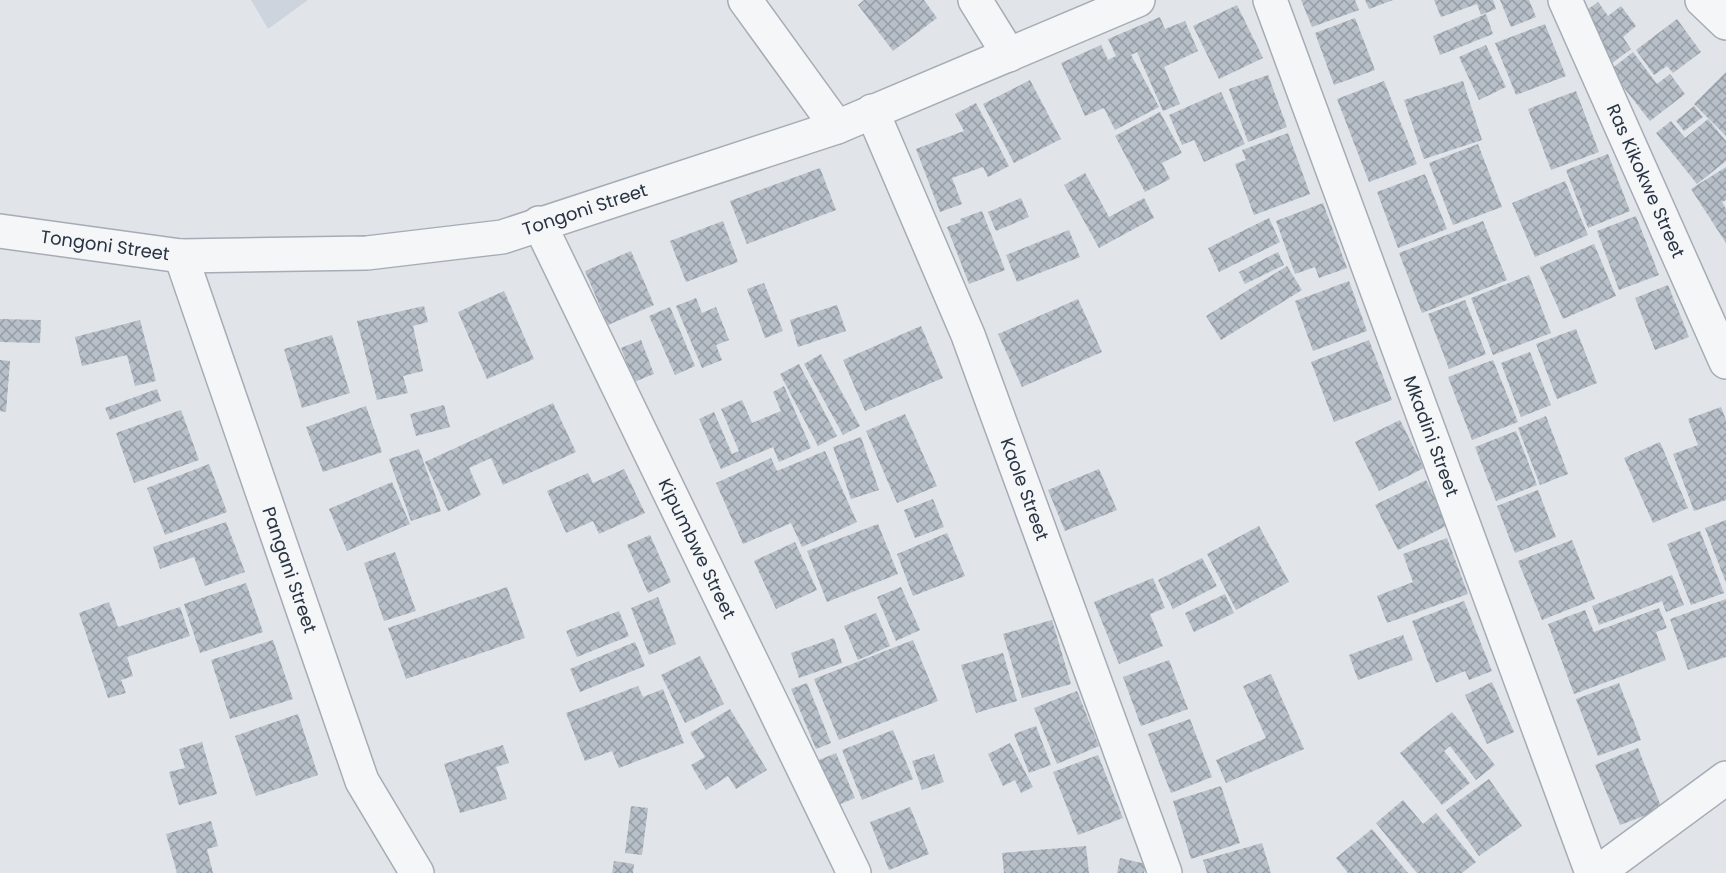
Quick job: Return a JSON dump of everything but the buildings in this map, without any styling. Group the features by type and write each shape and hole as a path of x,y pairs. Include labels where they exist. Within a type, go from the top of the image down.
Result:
{"street":[{"path":"745,0 837,127"},
{"path":"975,0 1009,55"},
{"name":"Tongoni Street","path":"0,231 181,256 367,253 502,237 837,127 1138,0"},
{"name":"Mkadini Street","path":"1270,0 1413,395 1592,873"},
{"name":"Ras Kikokwe Street","path":"1565,0 1726,362"},
{"path":"1702,0 1726,23"},
{"name":"Kaole Street","path":"873,111 968,335 1165,873"},
{"name":"Kipumbwe Street","path":"539,223 854,873"},
{"name":"Pangani Street","path":"181,256 362,781 417,873"},
{"path":"1597,873 1726,778"}],"shaded area":[{"path":"251,0 308,0 268,29"}]}
